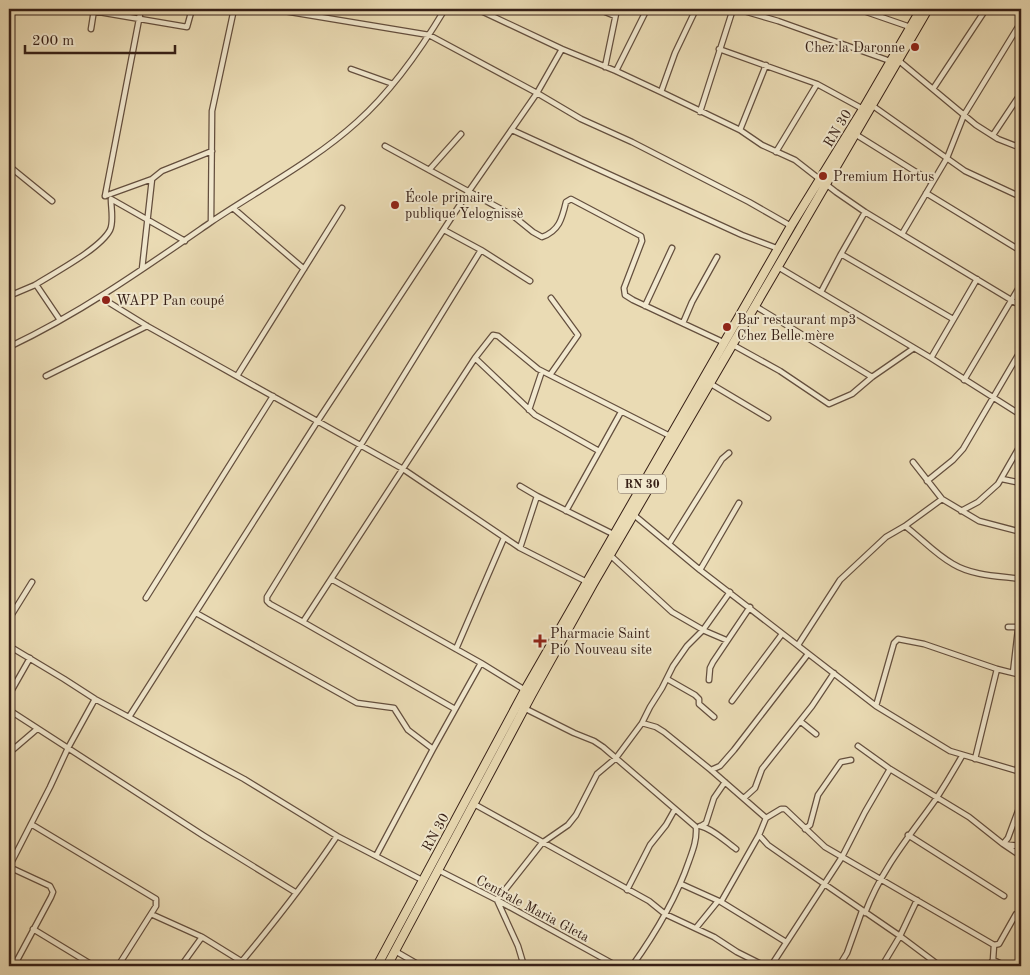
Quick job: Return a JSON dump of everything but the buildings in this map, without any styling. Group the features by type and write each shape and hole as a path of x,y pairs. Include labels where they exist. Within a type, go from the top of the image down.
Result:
{"main road":[{"name":"RN 30","path":"377,966 426,882 438,870 524,708 610,555 711,384 729,344 792,226 873,106 910,27 921,9"},
{"name":"RN 30","path":"387,966 426,882 524,690 670,436 729,344 756,306 863,109 928,9"}],"street":[{"path":"105,196 141,9"},
{"path":"91,29 94,10 187,27 192,9"},
{"path":"211,222 212,111 234,9"},
{"path":"272,9 429,35 538,93 581,119 632,142 792,226"},
{"path":"9,346 100,297 294,169 340,136 358,121 393,84 429,35 445,9"},
{"path":"477,9 562,49 661,92 740,130 762,145 795,160 865,212 1021,306"},
{"path":"598,9 615,16"},
{"path":"605,67 617,9"},
{"path":"616,71 647,9"},
{"path":"661,92 675,53 696,9"},
{"path":"700,112 733,9"},
{"path":"737,9 894,61 933,89 976,125 1021,148"},
{"path":"858,9 910,27"},
{"path":"933,89 986,9"},
{"path":"902,234 947,158 964,115 1021,22"},
{"path":"129,717 317,422 469,191 538,93 562,49"},
{"path":"719,50 818,84 863,109"},
{"path":"740,130 766,65"},
{"path":"351,69 393,84"},
{"path":"776,152 818,84"},
{"path":"993,135 1021,93"},
{"path":"873,106 971,175 1021,197"},
{"path":"512,130 742,235 779,249"},
{"path":"429,170 461,134"},
{"path":"855,134 932,182"},
{"path":"385,146 512,215 542,237 550,234 558,227 562,220 566,202 571,199 641,236 642,241 624,288 625,295 729,344 780,371 829,404 852,394 872,377 914,348"},
{"path":"105,196 152,180 162,171 212,150"},
{"path":"9,166 52,200"},
{"path":"142,269 146,219 152,180"},
{"path":"926,193 1021,251"},
{"path":"105,196 185,241"},
{"path":"9,296 35,285 92,249 110,231 111,199"},
{"path":"233,208 304,269"},
{"path":"237,376 342,208"},
{"path":"821,292 865,212"},
{"path":"444,230 481,250 530,281"},
{"path":"645,306 672,248"},
{"path":"455,709 270,604 267,597 481,250"},
{"path":"841,254 953,319"},
{"path":"683,323 692,302 717,257"},
{"path":"778,267 931,358 1021,415"},
{"path":"931,358 977,279"},
{"path":"964,380 1021,284"},
{"path":"35,285 40,288 60,320"},
{"path":"100,297 147,326 403,469 520,548 587,582"},
{"path":"550,375 578,334 551,298"},
{"path":"756,306 872,377"},
{"path":"46,376 147,326"},
{"path":"303,622 475,358 494,335 498,336 542,371 670,436"},
{"path":"927,481 953,460 963,449 1021,350"},
{"path":"475,358 529,410 599,451"},
{"path":"529,410 542,371"},
{"path":"711,384 768,418"},
{"path":"146,598 272,396"},
{"path":"566,511 621,412"},
{"path":"962,511 978,502 1002,479 1021,444"},
{"path":"669,544 722,459 729,453"},
{"path":"913,462 942,500 986,523 1021,532"},
{"path":"1002,479 1021,483"},
{"path":"520,486 613,534"},
{"path":"520,548 537,496"},
{"path":"798,645 840,580 886,537 942,500"},
{"path":"700,570 739,503"},
{"path":"634,515 700,570 876,706 940,746 962,756 1019,771 1021,755"},
{"path":"905,526 955,566 971,572 1021,579"},
{"path":"456,649 504,538"},
{"path":"610,555 672,612 703,630 726,640"},
{"path":"331,579 481,663 524,690"},
{"path":"9,619 32,582"},
{"path":"524,966 518,946 497,900 542,843 568,825 582,805 597,774 616,758 642,724 650,706 686,646 703,630 730,592"},
{"path":"1013,673 1020,633 1021,604"},
{"path":"709,680 710,668 726,640 750,607"},
{"path":"196,613 357,703 394,708 408,730 433,749"},
{"path":"1008,627 1020,624"},
{"path":"732,701 782,634"},
{"path":"876,706 892,651 898,639 924,644 997,670 1021,675"},
{"path":"9,646 95,699 244,778 337,836 426,882"},
{"path":"711,770 720,766 734,750 808,654"},
{"path":"9,695 30,658"},
{"path":"376,856 481,663"},
{"path":"975,759 997,670"},
{"path":"744,798 755,788 762,769 800,722 834,674"},
{"path":"667,679 695,695 699,699 699,704 714,718"},
{"path":"9,963 14,966 53,892 50,886 9,867 68,748 95,699"},
{"path":"524,708 594,741 698,827 717,834 736,849"},
{"path":"9,710 204,836 295,892"},
{"path":"800,722 816,734"},
{"path":"642,724 664,732 766,818"},
{"path":"9,753 38,729"},
{"path":"858,746 890,769 969,817 1021,856"},
{"path":"839,966 847,953 880,878 908,835 937,797 962,756"},
{"path":"805,829 810,825 818,795 841,762 851,760"},
{"path":"771,966 825,886 890,769"},
{"path":"698,827 706,823 714,798 725,782"},
{"path":"1003,844 1008,838 1021,803"},
{"path":"474,804 627,890 649,900 665,914 696,928 765,966"},
{"path":"627,890 650,845 666,826 675,809"},
{"path":"696,928 720,901 759,835 766,818 781,809 785,809 825,847 994,945 999,944 1016,914 1021,912"},
{"path":"31,824 156,899 156,906 118,966"},
{"path":"632,966 647,945 681,884 697,837 698,827"},
{"path":"759,835 768,844 825,886 900,936 934,965 940,966"},
{"path":"908,835 1004,896"},
{"path":"240,964 295,892 310,876 337,836"},
{"path":"1003,844 1021,846"},
{"name":"Centrale Maria Gleta","path":"438,870 617,966"},
{"path":"681,884 720,901 786,942"},
{"path":"882,966 900,936 917,900"},
{"path":"151,914 202,937 240,964 249,966"},
{"path":"33,929 94,966"},
{"path":"181,966 202,937"},
{"path":"989,966 993,960 994,945"},
{"path":"395,951 420,966"},
{"path":"993,960 1006,966"}],"place":[{"name":"Chez la Daronne","path":"915,47"},
{"name":"Premium Hortus","path":"823,176"},
{"name":"École primaire publique Yelognissè","path":"395,205"},
{"name":"WAPP Pan coupé","path":"106,300"},
{"name":"Bar restaurant mp3 Chez Belle mère","path":"727,327"},
{"name":"Pharmacie Saint Pio Nouveau site","path":"540,641"}]}
